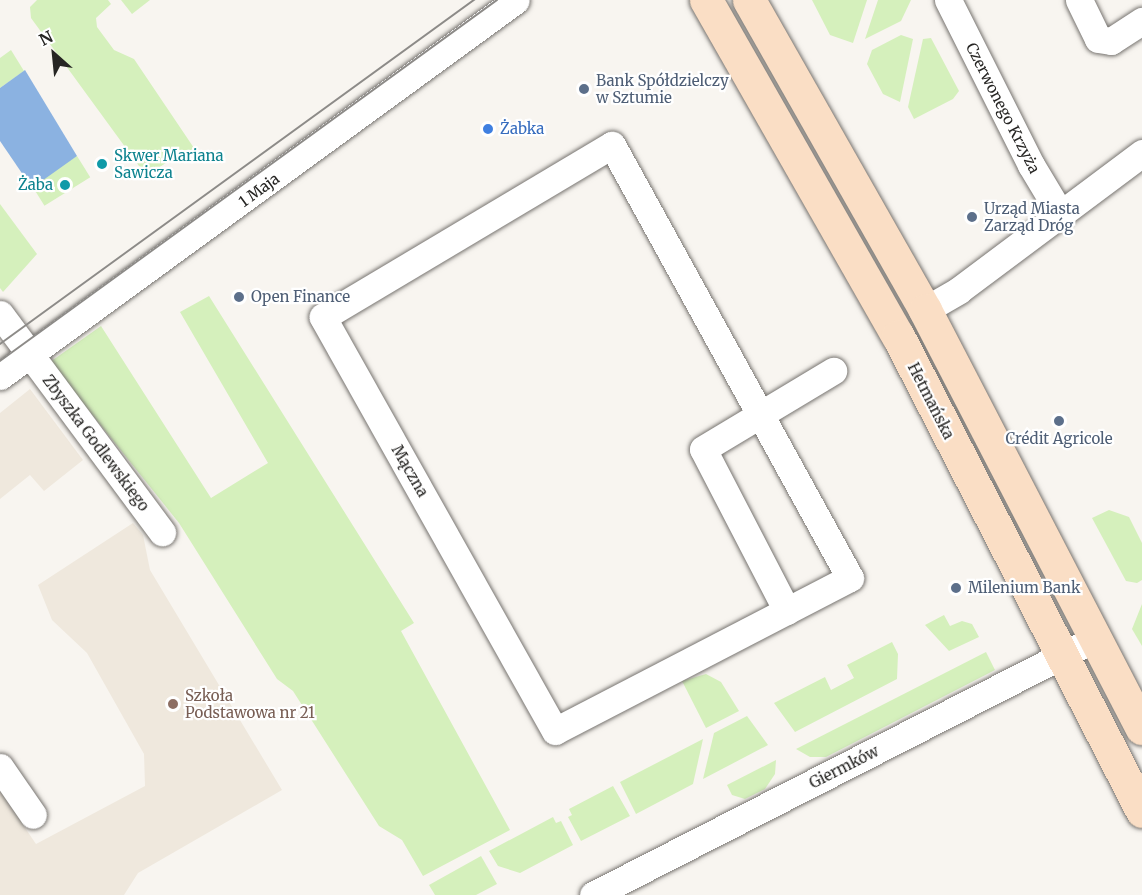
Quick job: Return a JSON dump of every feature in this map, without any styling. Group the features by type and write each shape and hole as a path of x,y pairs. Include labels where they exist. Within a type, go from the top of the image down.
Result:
{"main road":[{"name":"Hetmańska","path":"706,0 898,336 1142,811"},
{"path":"749,0 925,310 1142,728"}],"street":[{"name":"1 Maja","path":"0,376 516,0"},
{"name":"Czerwonego Krzyża","path":"948,0 1031,165 1061,214"},
{"path":"1079,0 1098,39 1112,41 1142,21"},
{"name":"Mączna","path":"612,145 761,412 850,578 555,731 323,317 612,145"},
{"path":"925,310 959,290 1142,153"},
{"name":"Zbyszka Godlewskiego","path":"0,314 162,532"},
{"path":"787,611 703,449 761,412 833,371"},
{"name":"Giermków","path":"593,895 1096,638"},
{"path":"0,767 33,815"}],"shaded area":[{"path":"30,389 83,460 44,491 30,475 0,499 0,413"},
{"name":"Szkoła Podstawowa nr 21","path":"133,523 143,535 150,570 282,790 138,873 124,895 0,895 0,791 36,844 145,786 144,754 87,653 52,620 38,585"}],"green space":[{"path":"37,0 108,0 111,4 96,18 97,27 114,50 134,59 196,151 175,161 172,159 152,172 139,166 31,18 30,7"},
{"path":"121,0 150,0 132,14"},
{"path":"812,0 867,0 853,43 830,35"},
{"path":"878,0 911,0 901,21 865,39"},
{"path":"901,35 913,39 900,102 883,94 867,64 872,50"},
{"path":"931,38 959,91 953,99 914,119 908,107 923,39"},
{"path":"11,50 24,71 0,88 0,58"},
{"path":"77,156 90,177 44,206 31,185"},
{"path":"0,204 37,254 3,292 0,288"},
{"path":"209,296 414,623 401,631 510,830 423,876 402,840 379,826 293,691 277,679 179,523 50,362 101,326 211,498 268,463 180,312"},
{"path":"1109,510 1129,517 1142,543 1142,580 1137,583 1126,581 1092,518"},
{"path":"1142,604 1142,646 1132,629"},
{"path":"944,615 950,626 962,621 972,624 979,637 949,651 925,625"},
{"path":"892,642 898,654 897,679 795,732 774,703 825,677 831,690 854,678 847,665"},
{"path":"986,652 995,670 826,757 810,757 796,749"},
{"path":"706,674 721,682 739,711 706,728 682,681"},
{"path":"747,716 768,745 703,779 714,733"},
{"path":"703,739 693,784 636,814 620,782"},
{"path":"776,760 775,774 765,789 745,799 732,795 727,785"},
{"path":"613,786 630,816 581,841 568,817 572,815 569,809"},
{"path":"553,817 556,823 561,821 573,845 520,873 498,866 489,851"},
{"path":"481,856 497,884 476,895 435,895 429,885"}],"water":[{"path":"25,70 77,156 32,188 0,141 0,88"}],"tram line":[{"path":"0,344 474,0"},
{"path":"0,361 497,0"}],"place":[{"name":"Bank Spółdzielczy w Sztumie","path":"584,89"},
{"name":"Żabka","path":"488,129"},
{"name":"Skwer Mariana Sawicza","path":"102,164"},
{"name":"Żaba","path":"65,185"},
{"name":"Urząd Miasta Zarząd Dróg","path":"972,217"},
{"name":"Open Finance","path":"239,297"},
{"name":"Crédit Agricole","path":"1059,421"},
{"name":"Milenium Bank","path":"956,588"},
{"name":"Szkoła Podstawowa nr 21","path":"173,704"}]}
